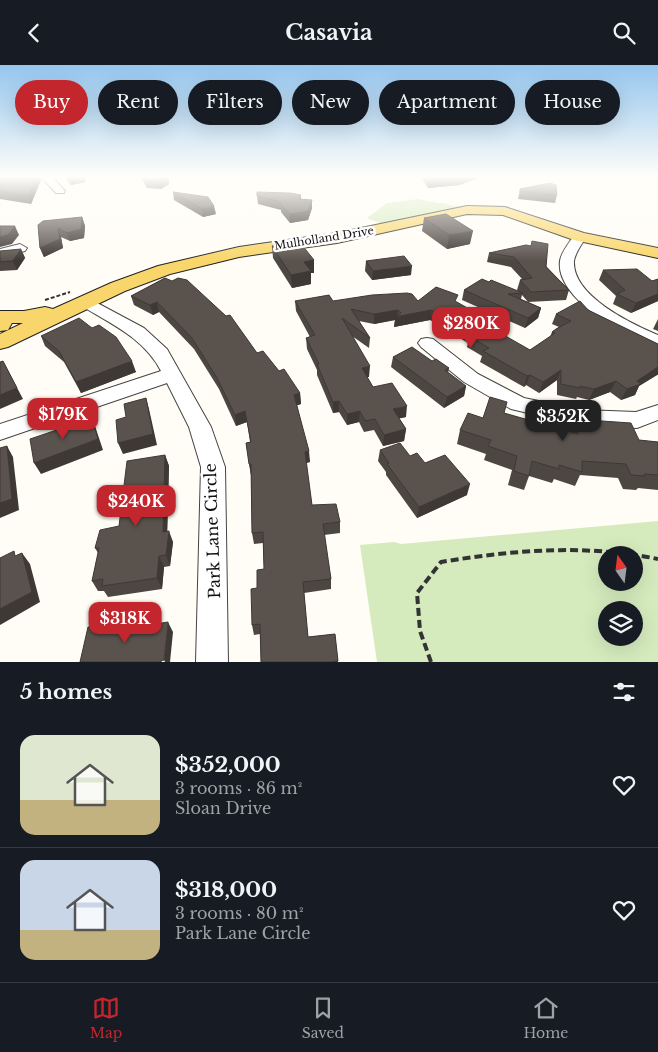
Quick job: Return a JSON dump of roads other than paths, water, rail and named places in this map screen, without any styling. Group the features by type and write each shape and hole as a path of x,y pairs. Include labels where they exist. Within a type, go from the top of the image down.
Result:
{"main road":[{"name":"Mulholland Drive","path":"0,342 78,301 164,270 222,256 337,237 467,210 506,211 580,237 658,253"},
{"path":"2,319 24,317 78,301"},
{"path":"2,319 24,331"}],"street":[{"path":"580,237 567,260 568,274 578,293 615,321 658,342"},
{"path":"0,253 20,248"},
{"name":"Park Lane Circle","path":"78,301 138,332 161,353 200,427 213,467 212,662"},
{"path":"428,343 471,378 518,404 583,418 637,420 658,412"},
{"path":"0,432 173,374"}]}
